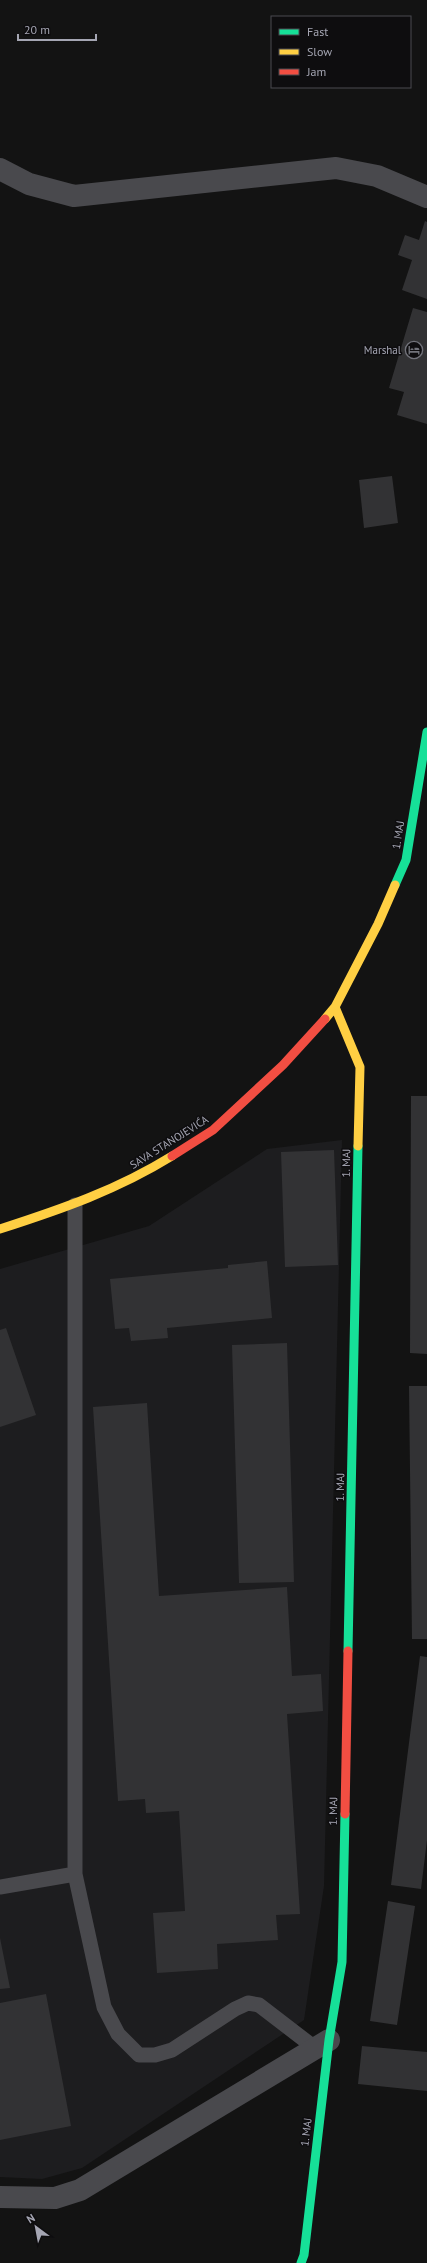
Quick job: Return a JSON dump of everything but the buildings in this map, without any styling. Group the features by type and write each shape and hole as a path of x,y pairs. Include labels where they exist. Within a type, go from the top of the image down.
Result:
{"street":[{"path":"0,169 29,184 74,196 336,168 377,176 427,197"},
{"name":"1. MAJ","path":"301,2263 304,2255 322,2044 342,1962 360,1067 335,1007 378,924 406,860 427,732"},
{"name":"SAVA STANOJEVIĆA","path":"0,1229 75,1205 143,1174 213,1130 282,1065 335,1007"},
{"path":"0,2197 55,2198 80,2190 322,2044"}],"lane":[{"path":"75,1205 75,1874 104,2007 118,2034 139,2055 154,2055 172,2050 235,2009 248,2003 259,2005 322,2044"},
{"path":"0,1887 75,1874"}],"shaded area":[{"path":"342,1140 324,1886 304,2020 82,2168 42,2179 0,2177 0,1269 149,1226 267,1149"}],"traffic: fast":[{"path":"395,885 406,860 427,732"},
{"path":"348,1651 358,1146"},
{"path":"301,2263 304,2255 329,2040 342,1962 345,1814"}],"traffic: slow":[{"path":"325,1019 335,1007 378,924 395,885"},
{"path":"335,1007 360,1067 358,1146"},
{"path":"0,1229 89,1198 131,1179 172,1156"}],"traffic: jam":[{"path":"172,1156 213,1130 283,1065 325,1019"},
{"path":"345,1814 348,1651"}],"place":[{"name":"Marshal","path":"414,350"}]}
